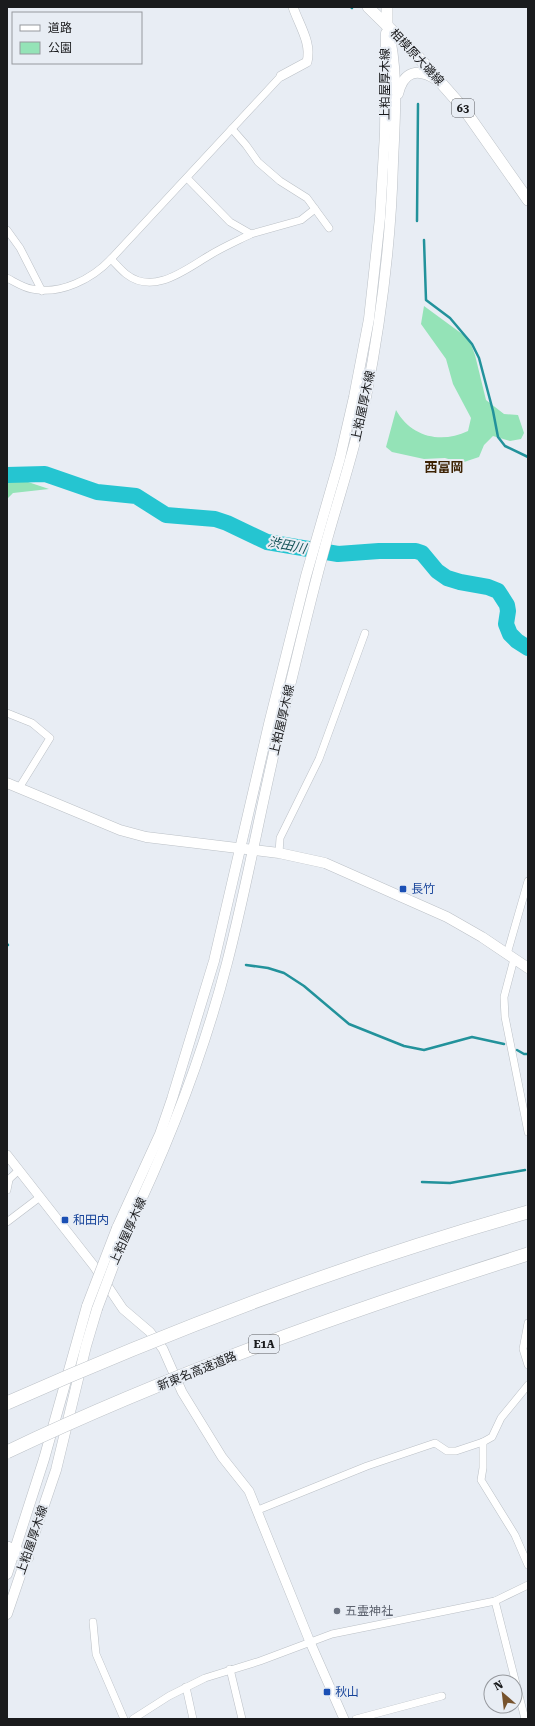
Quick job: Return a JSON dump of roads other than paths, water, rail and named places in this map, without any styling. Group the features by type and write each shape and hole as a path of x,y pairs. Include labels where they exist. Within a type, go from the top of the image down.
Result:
{"highway":[{"path":"7,1403 188,1327 268,1297 383,1257 528,1212"},
{"name":"新東名高速道路","path":"7,1452 230,1357 334,1318 528,1254"}],"main road":[{"path":"368,7 387,25"},
{"name":"相模原大磯線","path":"386,7 387,25 443,84 469,115 528,200"},
{"name":"上粕屋厚木線","path":"7,1574 14,1553 56,1470 86,1346 92,1307 160,1134 172,1099 214,961 269,724 306,576 323,535 352,455 380,322 392,210 396,102 393,46 387,25"},
{"name":"上粕屋厚木線","path":"122,1230 156,1170 191,1080 227,964 280,726 317,578 323,535 370,319 380,218 387,25"},
{"path":"396,102 403,80 415,72 428,75 443,84"},
{"path":"7,783 120,830 146,837 279,853 325,863 447,917 471,930 528,968"},
{"name":"上粕屋厚木線","path":"7,1614 14,1553"}],"street":[{"path":"7,278 31,289 42,290 61,288 92,276 111,259 282,76 307,62 308,55 303,32 293,7"},
{"path":"232,128 258,162 280,181 307,198 329,228"},
{"path":"187,178 230,222 251,234"},
{"path":"111,259 127,275 139,281 149,283 163,281 174,277 211,254 251,234 300,220 315,209"},
{"path":"7,230 20,248 42,290"},
{"path":"279,853 280,838 319,759 365,632"},
{"path":"7,713 32,723 50,738 20,788"},
{"path":"528,882 510,957 504,997 505,1017 528,1132"},
{"path":"7,1155 94,1266 123,1309 150,1332 163,1349 182,1392 222,1457 243,1482 258,1510 310,1642 344,1719"},
{"path":"7,1190 8,1180 19,1170"},
{"path":"7,1222 40,1197"},
{"path":"528,1323 523,1349 528,1365"},
{"path":"258,1510 367,1466 435,1443 447,1451 456,1450 483,1442 492,1436 501,1418 528,1385"},
{"path":"483,1442 483,1468 481,1480 515,1535 528,1565"},
{"path":"133,1719 186,1687 230,1669 260,1661 332,1634 495,1601 528,1585"},
{"path":"495,1601 525,1719"},
{"path":"93,1622 96,1654 124,1719"},
{"path":"230,1669 242,1719"},
{"path":"186,1687 193,1719"},
{"path":"356,1719 442,1696"}],"waterway":[{"path":"417,221 418,104"},
{"path":"424,240 426,300 450,318 472,344 479,358 493,411 498,437 505,446 528,457"},
{"name":"渋田川","path":"7,475 45,474 97,492 136,496 166,515 215,519 267,542 338,554 379,551 416,551 422,553 437,571 447,578 488,587 498,591 507,605 508,611 506,624 510,634 517,641 528,648"},
{"path":"246,965 268,968 284,973 304,986 349,1024 404,1046 424,1050 472,1037 504,1044"},
{"path":"517,1050 524,1054 528,1054"},
{"path":"422,1182 450,1183 525,1170"}],"place":[{"name":"長竹","path":"403,889"},
{"name":"和田内","path":"65,1220"},
{"name":"五霊神社","path":"337,1611"},
{"name":"秋山","path":"327,1692"}],"district":[{"name":"西富岡","path":"444,467"}]}
